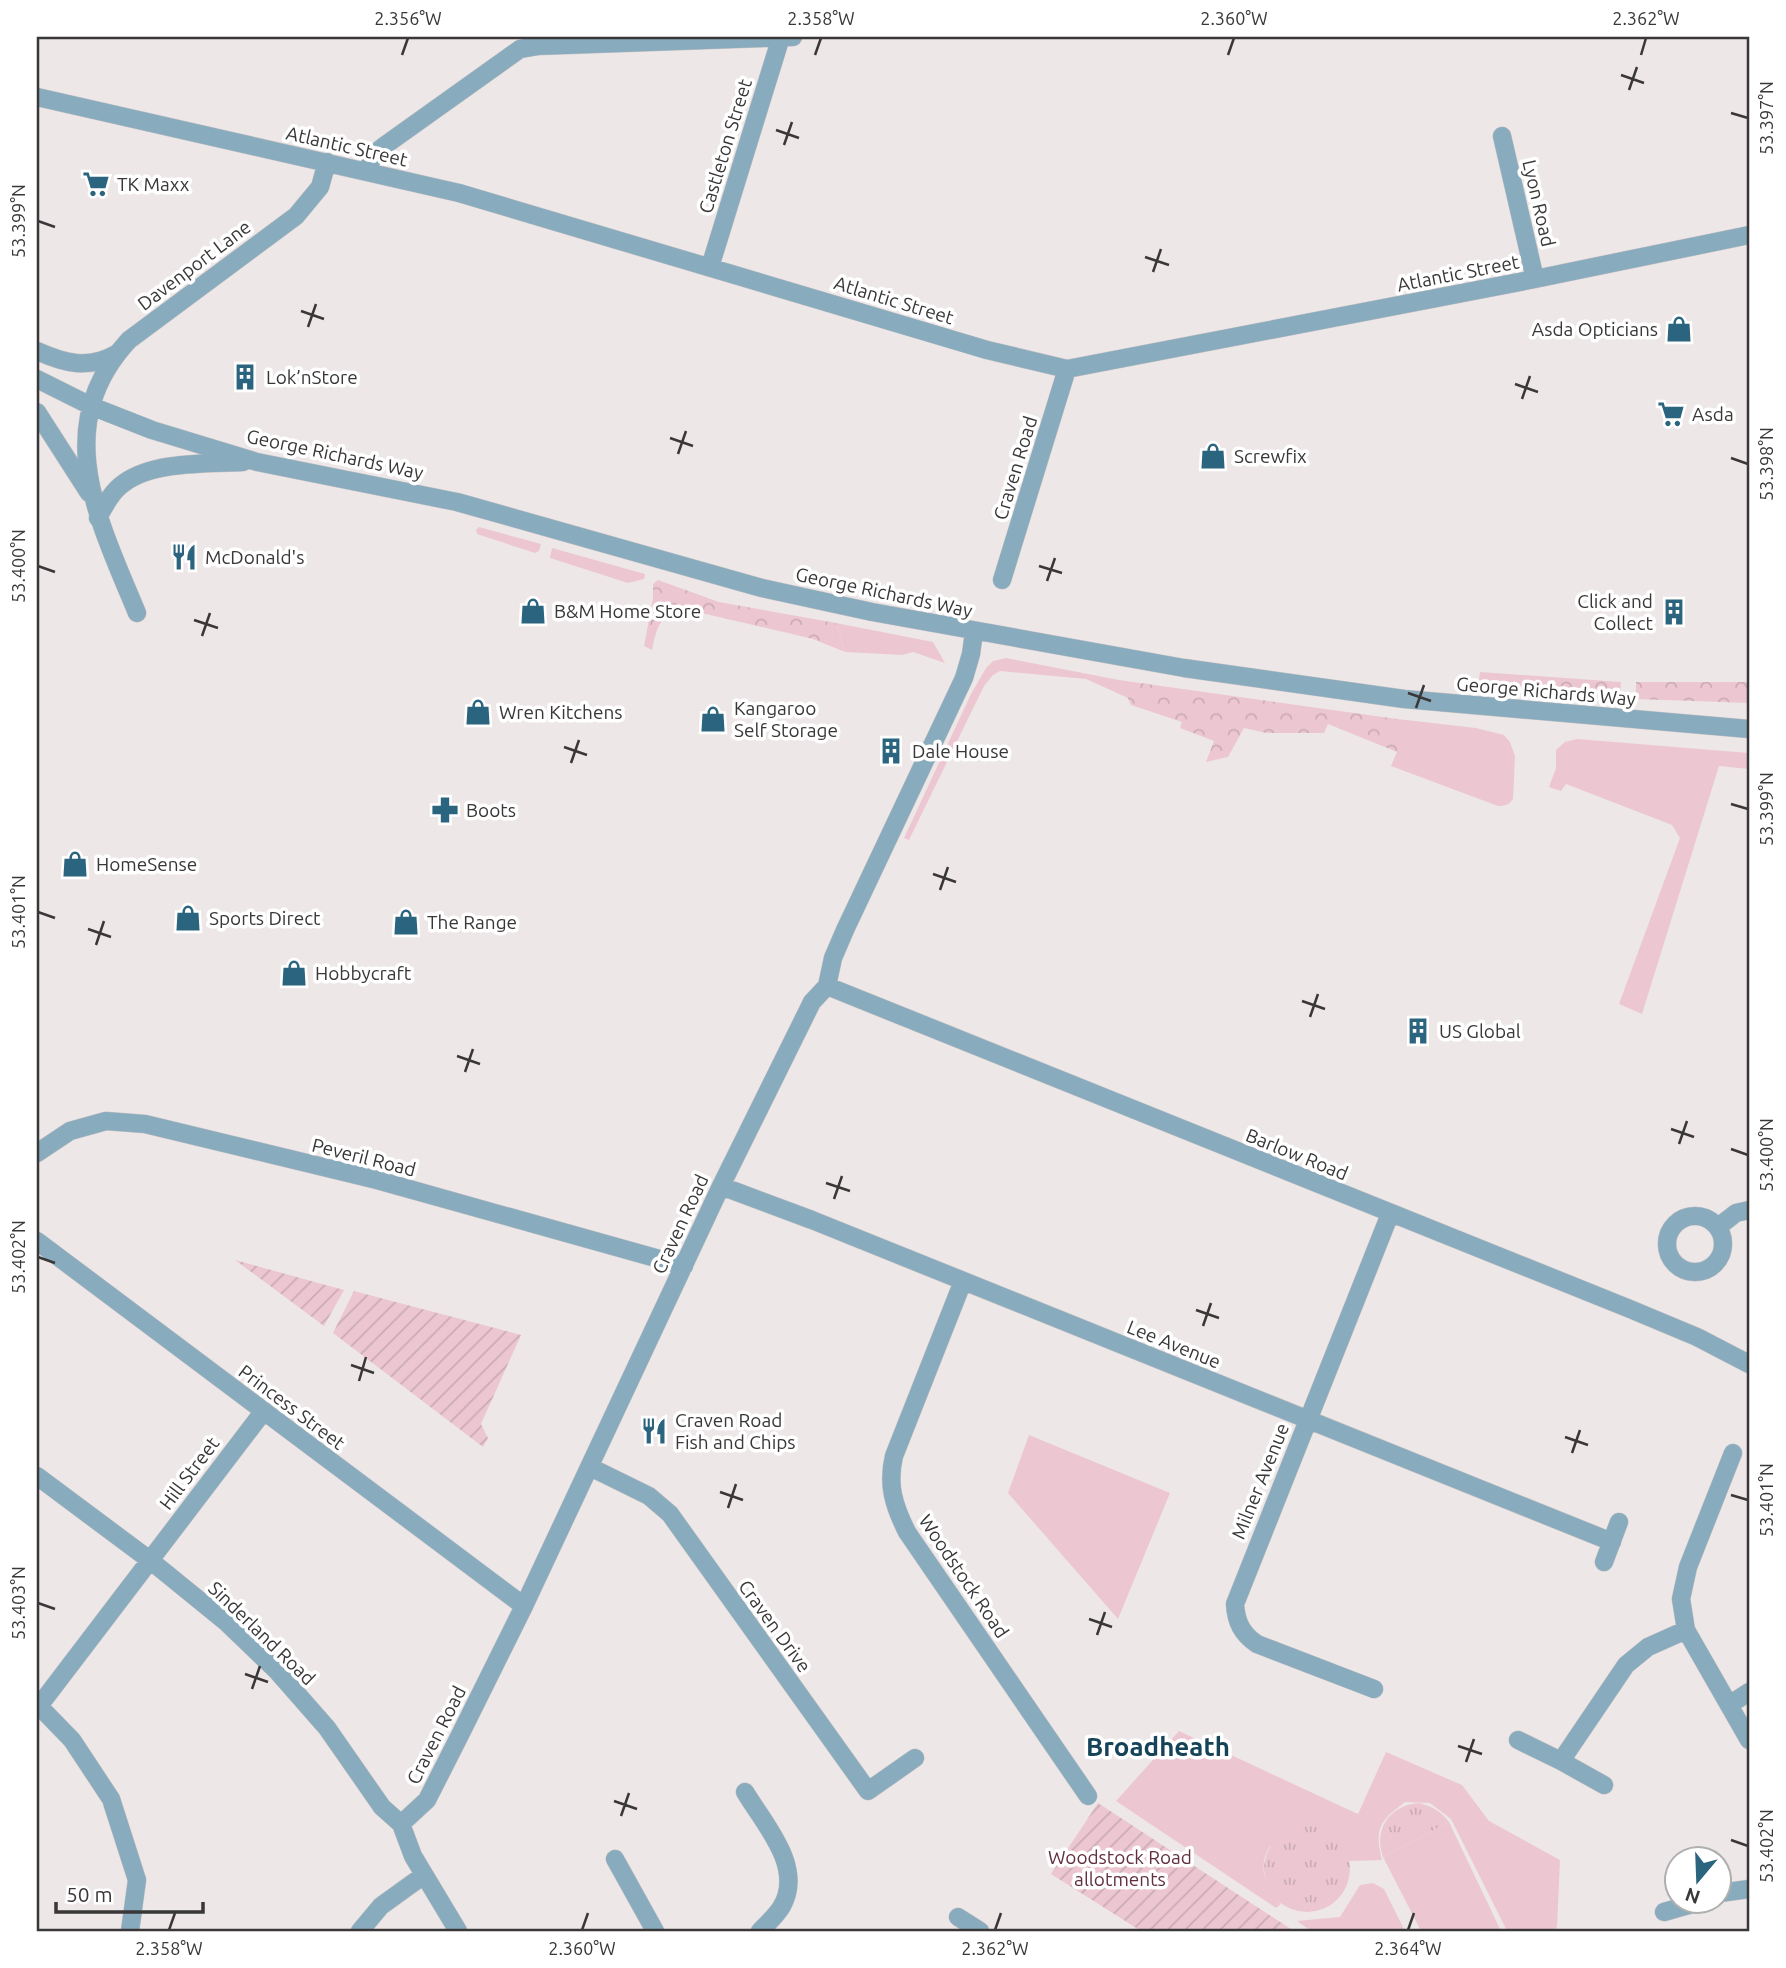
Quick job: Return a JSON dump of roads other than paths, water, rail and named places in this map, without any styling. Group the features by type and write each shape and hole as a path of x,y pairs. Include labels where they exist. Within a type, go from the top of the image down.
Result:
{"street":[{"name":"Castleton Street","path":"710,267 780,37"},
{"path":"367,172 375,153 520,49 538,46 793,37"},
{"name":"Atlantic Street","path":"37,97 459,193 987,350 1067,369 1749,235"},
{"name":"Lyon Road","path":"1502,136 1535,279"},
{"name":"Davenport Lane","path":"93,499 86,448 91,406 97,384 116,354 166,310 296,216 320,187 327,162"},
{"path":"37,351 76,365 97,362 116,354"},
{"name":"Craven Road","path":"1002,580 1067,369"},
{"name":"George Richards Way","path":"37,379 91,406 152,430 257,462 457,502 762,588 974,632 1184,668 1404,699 1749,729"},
{"path":"37,412 93,499 98,518 137,614"},
{"path":"98,518 113,493 136,475 181,465 257,462"},
{"name":"Craven Road","path":"401,1824 427,1800 524,1606 721,1186 812,1002 827,986 833,958 845,930 964,678 974,632"},
{"name":"Barlow Road","path":"827,986 1697,1337 1749,1364"},
{"name":"Peveril Road","path":"37,1153 70,1131 106,1121 145,1124 377,1180 684,1266"},
{"name":"Lee Avenue","path":"721,1186 812,1220 1612,1542"},
{"path":"1718,1227 1736,1213 1749,1210"},
{"name":"Milner Avenue","path":"1374,1689 1257,1644 1243,1632 1236,1613 1237,1595 1390,1214"},
{"name":"Princess Street","path":"37,1241 524,1606"},
{"name":"Woodstock Road","path":"963,1281 894,1456 890,1479 893,1499 907,1532 1088,1797"},
{"name":"Hill Street","path":"38,1705 263,1412"},
{"path":"1733,1453 1688,1567 1681,1599 1686,1630 1749,1740"},
{"name":"Craven Drive","path":"590,1466 649,1496 670,1514 868,1791 915,1758"},
{"name":"Sinderland Road","path":"37,1476 151,1561 226,1622 278,1671 327,1728 382,1807 401,1824 407,1843 424,1875 458,1931"},
{"path":"1604,1562 1619,1522"},
{"path":"1561,1760 1626,1665 1648,1647 1686,1630"},
{"path":"1729,1705 1749,1692"},
{"path":"38,1705 72,1740 111,1799 137,1880 130,1931"},
{"path":"1518,1740 1605,1785"},
{"path":"745,1792 787,1862 790,1879 782,1906 760,1931"},
{"path":"615,1859 655,1931"},
{"path":"359,1931 381,1906 424,1875"},
{"path":"958,1917 980,1931"}],"place":[{"name":"TK Maxx","path":"96,184"},
{"name":"Asda Opticians","path":"1679,329"},
{"name":"Lok’nStore","path":"245,377"},
{"name":"Asda","path":"1671,414"},
{"name":"Screwfix","path":"1213,456"},
{"name":"McDonald's","path":"184,557"},
{"name":"B&M Home Store","path":"533,611"},
{"name":"Click and Collect","path":"1674,612"},
{"name":"Wren Kitchens","path":"478,712"},
{"name":"Kangaroo Self Storage","path":"713,719"},
{"name":"Dale House","path":"891,751"},
{"name":"Boots","path":"445,810"},
{"name":"HomeSense","path":"75,864"},
{"name":"Sports Direct","path":"188,918"},
{"name":"The Range","path":"406,922"},
{"name":"Hobbycraft","path":"294,973"},
{"name":"US Global","path":"1418,1031"},
{"name":"Craven Road Fish and Chips","path":"654,1431"}],"district":[{"name":"Broadheath","path":"1158,1746"}],"park label":[{"name":"Woodstock Road allotments","path":"1120,1868"}]}
